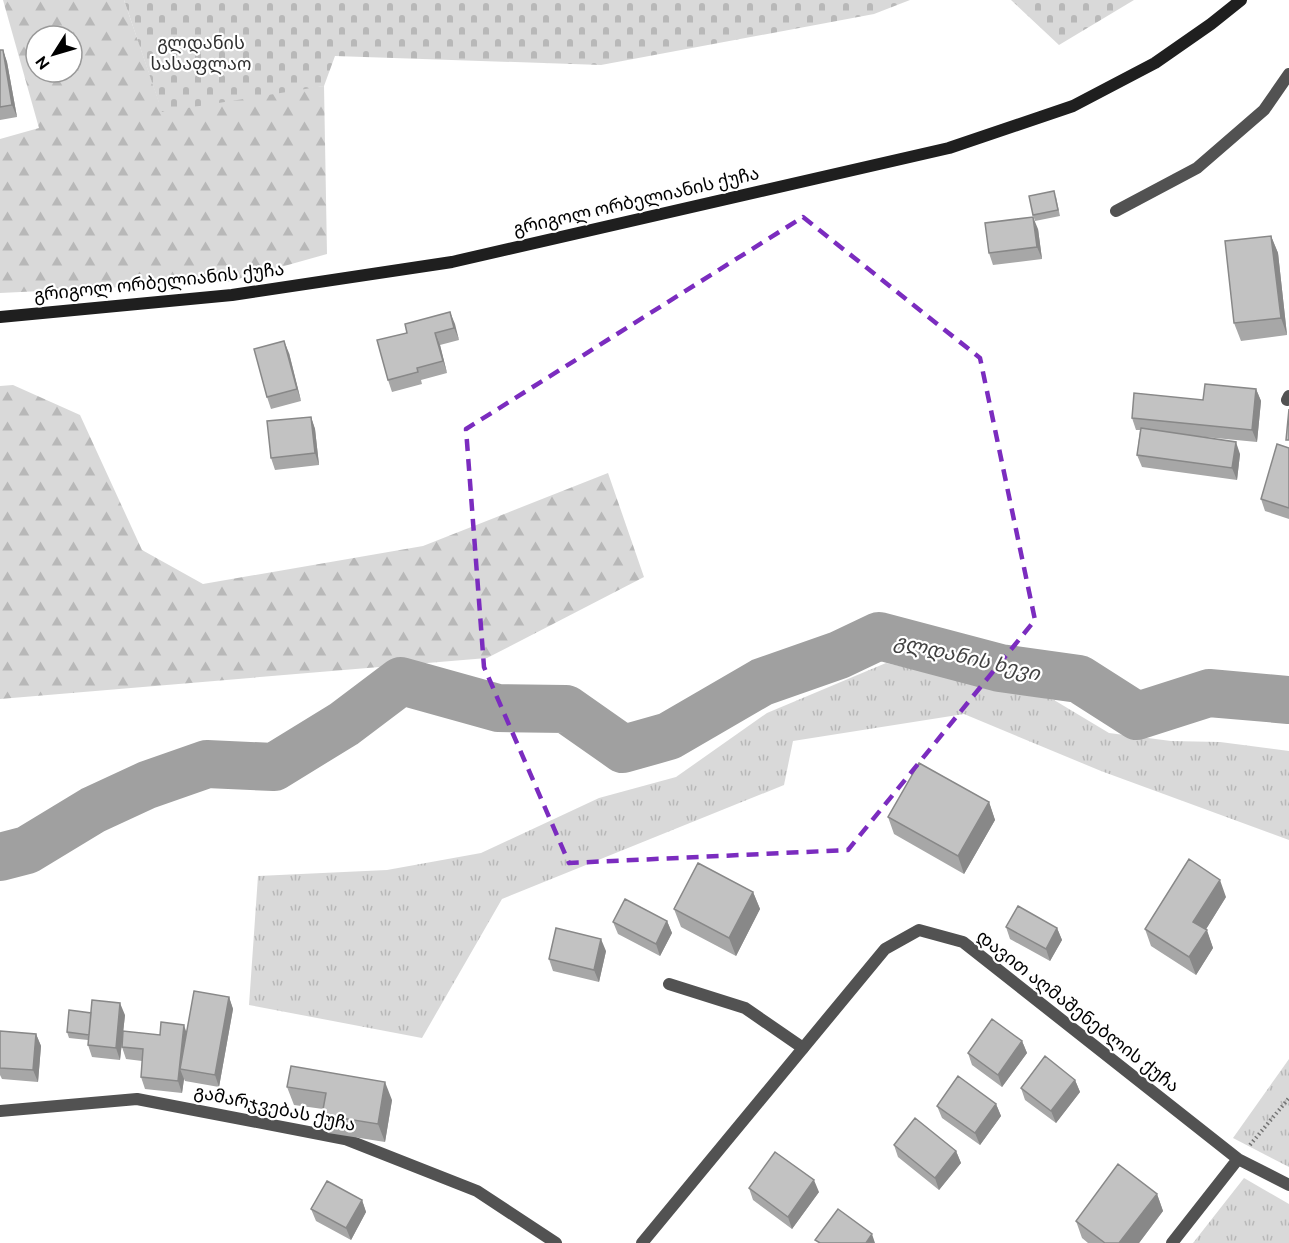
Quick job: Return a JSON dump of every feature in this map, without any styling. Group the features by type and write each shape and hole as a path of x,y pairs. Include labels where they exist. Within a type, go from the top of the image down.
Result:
{"main road":[{"name":"გრიგოლ ორბელიანის ქუჩა","path":"0,317 232,295 452,262 949,148 1073,106 1155,63 1241,0"}],"street":[{"path":"1116,211 1197,168 1264,110 1289,74"},
{"name":"დავით აღმაშენებლის ქუჩა","path":"642,1243 885,949 919,930 963,942 1238,1159 1289,1185"},
{"path":"669,984 745,1008 803,1048"},
{"name":"გამარჯვებას ქუჩა","path":"0,1111 137,1099 345,1139 477,1191 556,1243"},
{"path":"1172,1243 1238,1159"}],"path":[{"path":"1238,1159 1289,1098"}],"highlighted area":[{"path":"803,217 980,358 1035,620 848,850 569,863 484,667 466,429"}],"green space":[{"path":"3,0 124,0 159,102 324,86 327,254 227,282 0,293 0,139 39,128 27,84 84,84 84,24 24,24 24,75"},
{"name":"გლდანის სასაფლაო","path":"124,0 910,0 874,14 601,65 335,56 324,86 162,112"},
{"path":"1011,0 1134,0 1059,45"},
{"path":"13,385 80,415 142,550 203,584 423,546 608,473 644,577 487,658 0,699 0,386"},
{"path":"886,663 1054,700 1109,733 1171,741 1220,742 1289,751 1289,840 1101,771 964,714 793,741 784,785 502,899 422,1038 249,1005 258,876 387,870 481,853 599,798 676,777 767,713"},
{"path":"1289,1059 1289,1167 1233,1138"},
{"path":"1244,1178 1289,1204 1289,1243 1193,1243"}],"building":[{"path":"0,50 3,50 12,105 0,107"},
{"path":"1054,191 1058,210 1033,215 1029,196"},
{"path":"1033,217 1037,247 989,253 985,223"},
{"path":"1271,236 1281,318 1234,323 1225,241"},
{"path":"450,312 454,328 435,333 443,361 417,368 418,372 388,380 377,340 407,333 405,324"},
{"path":"284,341 297,389 267,397 254,349"},
{"path":"1205,384 1256,389 1252,430 1132,418 1134,393 1203,400"},
{"path":"1289,409 1289,440 1286,440"},
{"path":"311,417 315,453 271,458 267,421"},
{"path":"1141,428 1236,442 1232,468 1137,455"},
{"path":"1277,444 1289,448 1289,508 1261,499"},
{"path":"919,763 989,802 958,856 888,817"},
{"path":"1189,859 1220,880 1193,922 1207,930 1189,957 1145,929"},
{"path":"698,863 753,892 729,938 674,909"},
{"path":"625,899 667,921 656,944 613,922"},
{"path":"1018,906 1057,928 1046,949 1006,927"},
{"path":"556,928 601,939 594,970 549,959"},
{"path":"194,991 229,997 215,1075 180,1069"},
{"path":"92,1000 120,1003 116,1048 88,1045"},
{"path":"69,1010 91,1013 89,1035 67,1032"},
{"path":"992,1019 1022,1041 998,1075 968,1053"},
{"path":"161,1022 184,1025 178,1081 141,1077 143,1049 122,1047 123,1031 160,1035"},
{"path":"0,1031 36,1034 33,1070 0,1068"},
{"path":"1045,1056 1075,1080 1051,1111 1021,1088"},
{"path":"291,1066 385,1082 378,1124 322,1115 326,1093 287,1087"},
{"path":"958,1076 996,1104 975,1133 937,1106"},
{"path":"915,1118 956,1151 935,1178 894,1145"},
{"path":"775,1152 814,1180 788,1217 749,1188"},
{"path":"1118,1164 1157,1194 1119,1243 1105,1243 1076,1221"},
{"path":"327,1181 362,1200 346,1228 311,1209"},
{"path":"838,1209 872,1234 866,1243 820,1243 815,1240"}],"waterway":[{"name":"გლდანის ხევი","path":"0,857 27,850 93,810 147,785 207,764 274,767 344,724 401,681 498,708 566,709 623,749 669,736 762,682 839,655 879,636 1000,668 1079,679 1137,716 1209,693 1289,700"}]}
